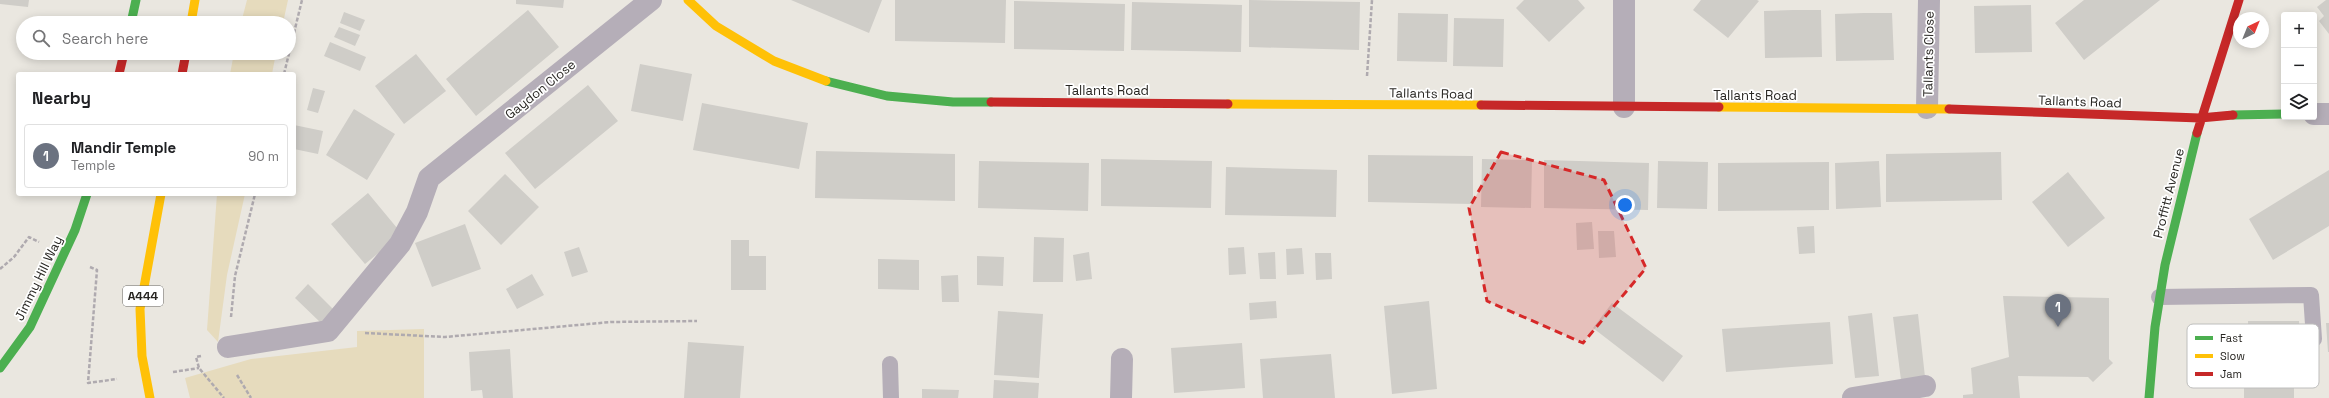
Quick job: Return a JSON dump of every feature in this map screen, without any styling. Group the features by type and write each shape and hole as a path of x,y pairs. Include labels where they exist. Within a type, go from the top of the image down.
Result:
{"main road":[{"path":"132,16 136,0"},
{"path":"192,16 195,0"},
{"name":"Tallants Road","path":"688,0 716,26 774,61 826,81 887,96 953,102 1624,108 1927,108 2200,118 2231,115 2281,114"},
{"name":"Proffitt Avenue","path":"2149,398 2159,296 2169,245 2200,118 2239,0"},
{"path":"119,72 122,60"},
{"path":"182,72 185,60"},
{"name":"Jimmy Hill Way","path":"0,368 30,327 75,230 86,196"},
{"name":"A444","path":"150,398 145,376 140,309 161,196"}],"street":[{"name":"Gaydon Close","path":"328,331 400,244 417,212 429,178 651,0"},
{"path":"1624,0 1624,108"},
{"name":"Tallants Close","path":"1927,108 1929,0"},
{"path":"2317,114 2329,114"},
{"path":"228,347 328,331"},
{"path":"1121,398 1122,359"},
{"path":"1853,398 1925,386"}],"lane":[{"path":"2159,296 2311,295 2313,324"},
{"path":"890,364 891,398"}],"path":[{"path":"296,25 302,0"},
{"path":"1367,105 1372,0"},
{"path":"284,72 287,60"},
{"path":"228,347 234,276 254,196"},
{"path":"0,269 14,257 29,237 97,270 88,383 198,368"},
{"path":"328,331 445,337 611,322 697,321"},
{"path":"196,356 198,368 224,398"}],"highlighted area":[{"path":"1501,152 1604,180 1646,268 1583,343 1487,301 1469,208"}],"shaded area":[{"path":"247,0 288,0 285,16 243,16"},
{"path":"233,60 275,60 272,72 230,72"},
{"path":"217,196 245,196 227,275 218,342 207,330"},
{"path":"424,329 424,398 190,398 185,378 251,359 357,347 357,331"}],"building":[{"path":"0,0 29,0 28,7 0,4"},
{"path":"516,0 564,0 563,8 516,4"},
{"path":"791,0 882,0 869,33"},
{"path":"895,0 1006,0 1005,43 895,41"},
{"path":"1249,0 1360,2 1359,50 1249,47"},
{"path":"1524,0 1578,0 1585,8 1549,42 1516,8"},
{"path":"1701,0 1759,1 1728,38 1693,10"},
{"path":"2084,0 2160,0 2084,60 2055,23"},
{"path":"2326,0 2329,0 2329,34 2319,21 2324,16 2317,7"},
{"path":"1014,1 1125,4 1124,51 1014,49"},
{"path":"1132,2 1242,5 1241,52 1131,50"},
{"path":"2031,5 2032,52 1975,53 1974,6"},
{"path":"528,10 559,47 476,116 446,79"},
{"path":"1821,10 1822,57 1765,58 1764,11"},
{"path":"344,12 365,20 360,31 340,23"},
{"path":"1398,13 1448,14 1447,62 1397,61"},
{"path":"1892,13 1894,60 1836,61 1835,14"},
{"path":"1454,18 1504,19 1503,67 1453,66"},
{"path":"339,27 360,35 355,46 334,37"},
{"path":"330,42 366,57 360,71 324,56"},
{"path":"416,54 446,91 404,124 375,86"},
{"path":"640,64 692,74 683,121 631,111"},
{"path":"588,85 618,121 535,189 505,153"},
{"path":"313,88 325,91 318,113 307,110"},
{"path":"702,103 808,123 799,169 693,150"},
{"path":"354,109 395,134 367,180 326,155"},
{"path":"296,125 323,131 318,154 296,149"},
{"path":"816,151 955,154 955,201 815,198"},
{"path":"2001,152 2002,200 1886,202 1886,154"},
{"path":"1368,155 1473,156 1473,204 1368,202"},
{"path":"1101,159 1212,161 1211,208 1101,206"},
{"path":"1482,159 1532,160 1531,208 1481,207"},
{"path":"1544,160 1649,163 1648,210 1544,208"},
{"path":"979,161 1089,163 1088,211 978,208"},
{"path":"1658,161 1708,162 1707,209 1657,208"},
{"path":"1879,161 1881,207 1836,209 1835,163"},
{"path":"1829,162 1829,210 1718,211 1718,163"},
{"path":"1226,167 1337,170 1336,217 1225,215"},
{"path":"2329,170 2329,226 2273,260 2249,219"},
{"path":"2068,172 2105,218 2068,247 2032,202"},
{"path":"505,174 539,207 501,245 468,211"},
{"path":"368,193 402,234 365,264 331,224"},
{"path":"1592,222 1594,249 1577,250 1576,223"},
{"path":"465,224 481,269 432,287 415,243"},
{"path":"1814,226 1815,253 1799,254 1797,227"},
{"path":"1598,231 1614,231 1616,257 1599,258"},
{"path":"1034,237 1064,238 1063,282 1033,282"},
{"path":"731,240 749,240 749,256 766,256 766,290 731,290"},
{"path":"579,247 588,272 572,277 564,252"},
{"path":"1244,247 1246,274 1229,275 1228,248"},
{"path":"1302,248 1304,274 1287,275 1286,249"},
{"path":"1089,252 1092,279 1076,281 1073,255"},
{"path":"1275,252 1276,279 1260,279 1258,253"},
{"path":"1315,253 1331,253 1332,279 1316,280"},
{"path":"977,256 1004,257 1003,286 977,285"},
{"path":"878,259 919,260 919,290 878,289"},
{"path":"532,274 544,295 517,309 506,289"},
{"path":"958,275 959,302 942,302 941,276"},
{"path":"308,284 334,310 321,323 295,298"},
{"path":"2003,296 2109,298 2109,359 2113,363 2093,382 2088,377 2018,376 2020,398 1963,398 1963,395 1973,394 1971,368 2009,357"},
{"path":"1276,301 1277,318 1250,320 1249,303"},
{"path":"1429,301 1437,389 1392,394 1384,306"},
{"path":"1612,303 1683,356 1663,382 1593,328"},
{"path":"998,311 1043,314 1039,378 994,375"},
{"path":"1872,313 1879,376 1855,378 1848,316"},
{"path":"1918,314 1925,377 1901,380 1893,317"},
{"path":"2248,321 2299,321 2299,324 2248,324"},
{"path":"1830,322 1833,364 1726,372 1722,329"},
{"path":"2326,323 2329,323 2329,352 2328,352"},
{"path":"688,342 744,346 740,398 684,398"},
{"path":"1242,343 1245,388 1174,393 1171,348"},
{"path":"510,349 513,398 483,398 482,390 471,391 469,352"},
{"path":"1331,354 1335,398 1263,398 1260,359"},
{"path":"994,380 1039,383 1038,398 993,398"},
{"path":"2244,388 2294,388 2294,398 2244,398"},
{"path":"922,389 959,390 958,398 922,398"}],"traffic: fast":[{"path":"133,16 136,0"},
{"path":"826,81 887,96 953,102 991,102"},
{"path":"2233,115 2281,114"},
{"path":"2149,398 2155,327 2165,265 2197,133"},
{"path":"0,368 30,327 75,230 86,196"}],"traffic: slow":[{"path":"192,16 195,0"},
{"path":"688,0 716,26 774,61 826,81"},
{"path":"1228,104 1481,105"},
{"path":"1719,107 1949,109"},
{"path":"150,398 142,356 140,309 161,196"}],"traffic: jam":[{"path":"2197,133 2239,0"},
{"path":"119,72 122,60"},
{"path":"182,72 185,60"},
{"path":"991,102 1228,104"},
{"path":"1481,105 1719,107"},
{"path":"1949,109 2200,118 2233,115"}],"place":[{"name":"Mandir Temple","path":"2058,327"}]}
